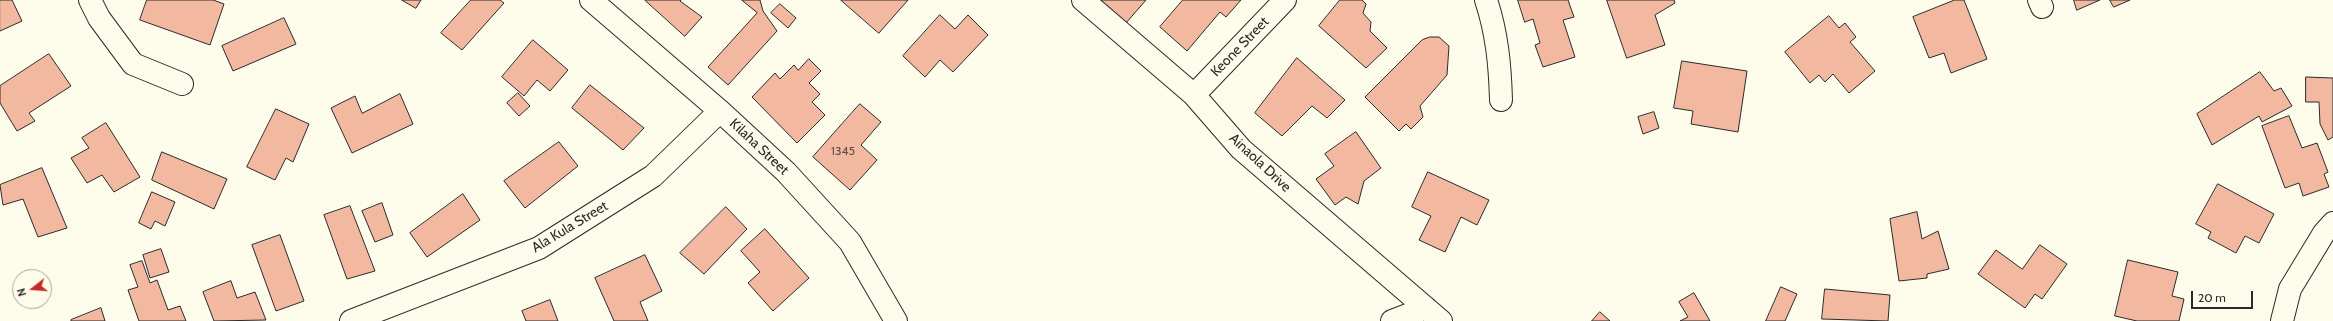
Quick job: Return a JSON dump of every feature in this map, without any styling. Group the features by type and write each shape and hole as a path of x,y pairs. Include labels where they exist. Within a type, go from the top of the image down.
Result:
{"street":[{"path":"90,0 99,18 133,64 182,84"},
{"name":"Kilaha Street","path":"591,0 720,111 786,172 850,242 896,321"},
{"name":"Ainaola Drive","path":"1084,0 1194,95 1241,149 1433,315"},
{"name":"Keone Street","path":"1194,95 1285,0"},
{"path":"1486,0 1492,18 1500,59 1501,100"},
{"name":"Ala Kula Street","path":"351,321 539,248 653,176 720,111"},
{"path":"2282,321 2290,289 2324,233 2333,223"},
{"path":"1392,321 1433,315"}],"building":[{"path":"0,0 12,0 22,21 0,31"},
{"path":"147,0 213,0 224,4 210,45 140,20"},
{"path":"402,0 421,0 416,8"},
{"path":"471,0 500,0 504,3 462,50 441,33"},
{"path":"645,0 681,0 680,1 702,17 685,36"},
{"path":"742,0 760,0 763,11 777,31 728,85 708,67 757,13"},
{"path":"841,0 908,0 879,33"},
{"path":"1101,0 1146,0 1126,23"},
{"path":"1183,0 1241,0 1226,17 1220,12 1187,51 1160,27"},
{"path":"1340,0 1362,0 1366,4 1363,13 1371,22 1370,31 1387,48 1366,68 1319,26"},
{"path":"1518,0 1568,0 1574,17 1563,20 1575,57 1543,67 1535,45 1540,43 1533,19 1525,22"},
{"path":"1607,0 1674,0 1675,3 1655,15 1665,45 1627,58"},
{"path":"1955,0 1964,0 1987,59 1951,73 1944,53 1929,58 1913,17"},
{"path":"2074,0 2100,0 2077,10"},
{"path":"2110,0 2130,0 2114,7"},
{"path":"780,4 796,18 788,28 771,13"},
{"path":"940,15 955,29 968,15 988,35 953,72 940,60 925,77 903,56"},
{"path":"1829,16 1839,28 1845,23 1856,37 1850,42 1875,71 1849,93 1833,74 1825,82 1819,75 1810,83 1785,52"},
{"path":"284,18 296,44 233,71 222,46"},
{"path":"1430,37 1439,37 1449,46 1447,75 1420,106 1423,117 1411,129 1406,124 1399,131 1365,97 1422,40"},
{"path":"533,40 568,70 550,91 537,80 524,96 502,77"},
{"path":"49,54 71,86 29,113 35,121 17,131 0,103 0,86"},
{"path":"1297,58 1345,100 1327,118 1312,106 1282,136 1255,113"},
{"path":"809,59 821,71 809,83 820,94 812,102 825,115 797,143 752,97 775,73 780,79 794,65 798,70"},
{"path":"1682,61 1747,71 1738,132 1691,124 1693,111 1674,108"},
{"path":"2260,72 2274,91 2281,88 2292,106 2262,122 2259,116 2212,145 2197,114"},
{"path":"2306,77 2333,78 2333,137 2328,140 2320,124 2319,102 2306,102"},
{"path":"590,85 644,128 623,150 572,108"},
{"path":"518,93 530,106 519,116 507,103"},
{"path":"400,94 413,124 352,153 331,108 355,96 362,113"},
{"path":"860,104 881,122 861,145 877,160 850,190 813,157"},
{"path":"276,109 309,124 293,162 286,158 275,180 247,167"},
{"path":"1654,112 1659,128 1643,134 1638,117"},
{"path":"2289,116 2302,148 2317,143 2328,172 2324,174 2329,187 2303,196 2299,183 2285,188 2262,126"},
{"path":"106,123 140,177 114,192 102,175 87,183 71,158 89,148 82,138"},
{"path":"1356,132 1381,168 1364,181 1358,204 1346,197 1335,205 1316,179 1334,166 1325,154"},
{"path":"559,142 578,166 525,208 504,181"},
{"path":"162,152 227,179 214,209 152,180"},
{"path":"42,168 67,228 38,237 23,199 3,205 0,185"},
{"path":"1428,172 1489,200 1477,225 1461,217 1445,252 1419,240 1431,216 1412,207"},
{"path":"2218,184 2274,214 2259,243 2245,236 2236,253 2208,238 2211,232 2196,224"},
{"path":"152,192 175,202 165,226 155,221 151,229 139,223"},
{"path":"463,194 480,220 427,257 410,233"},
{"path":"382,203 393,235 375,242 362,211"},
{"path":"350,206 375,271 347,279 324,215"},
{"path":"726,207 747,229 704,274 680,253"},
{"path":"1917,212 1922,239 1938,231 1949,269 1927,274 1927,278 1899,281 1890,219"},
{"path":"765,229 809,278 773,311 748,283 760,272 741,251"},
{"path":"280,235 304,301 276,311 252,245"},
{"path":"2040,245 2067,264 2042,299 2035,294 2025,308 1978,274 1996,250 2022,269"},
{"path":"161,249 169,272 150,278 143,255"},
{"path":"645,255 662,291 640,302 648,321 614,321 595,278"},
{"path":"2128,260 2178,272 2172,296 2184,299 2179,321 2137,321 2115,316"},
{"path":"142,261 150,283 157,280 168,310 180,306 186,321 139,321 128,290 138,287 130,265"},
{"path":"231,281 237,298 255,292 266,320 214,321 203,292"},
{"path":"1781,287 1797,294 1785,321 1766,321"},
{"path":"1825,289 1890,295 1888,321 1822,319"},
{"path":"1694,293 1710,321 1680,321 1688,317 1679,302"},
{"path":"550,300 558,321 526,321 522,311"},
{"path":"101,308 105,321 71,321 71,320"},
{"path":"1600,312 1610,321 1592,321"}]}
